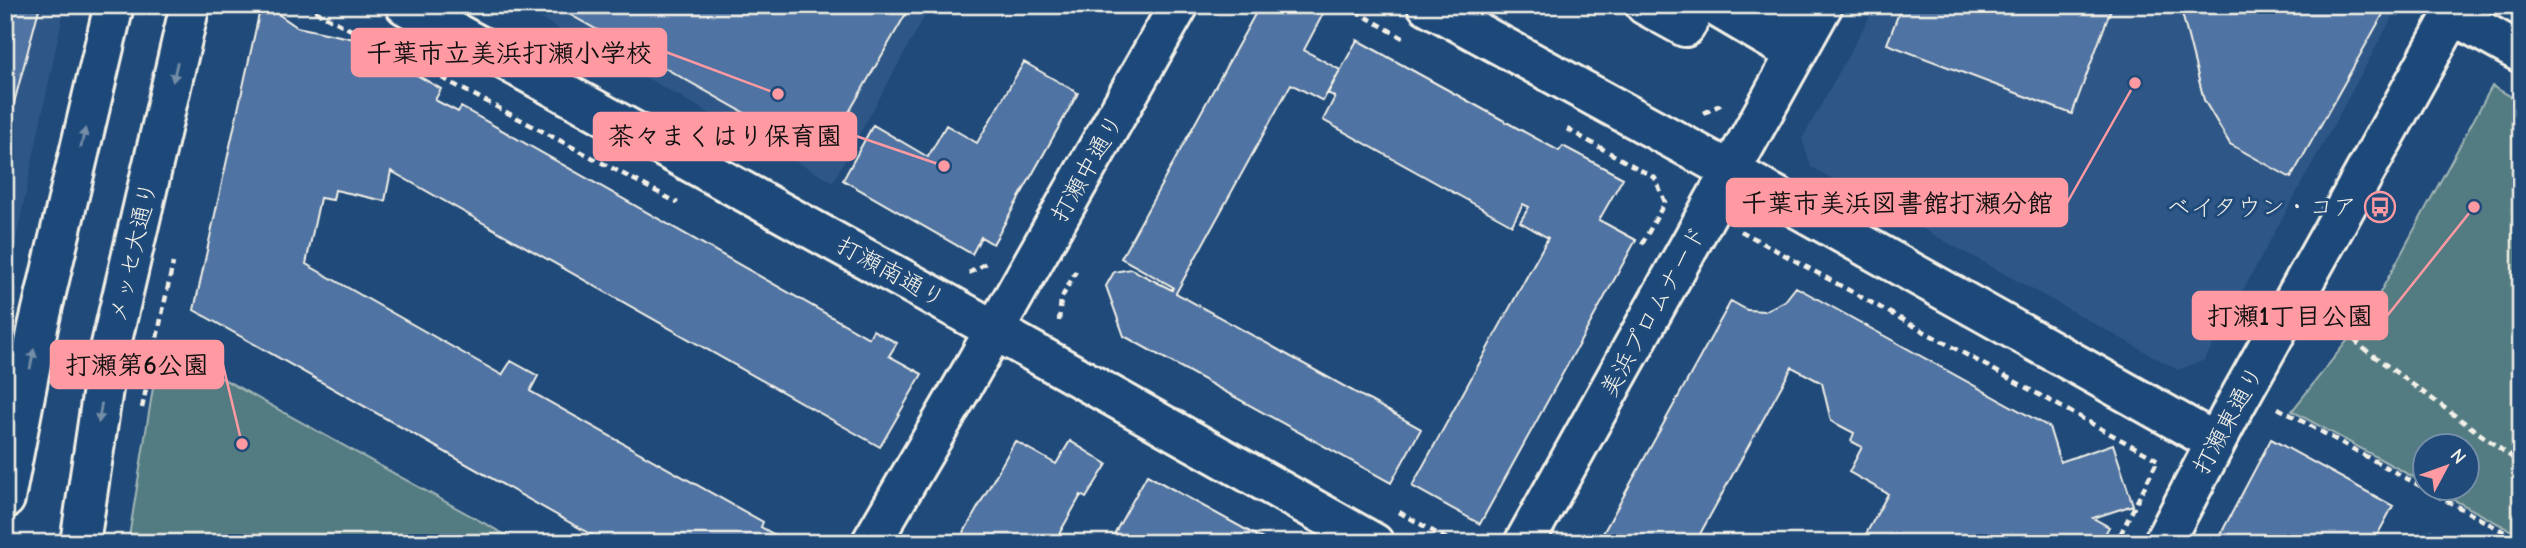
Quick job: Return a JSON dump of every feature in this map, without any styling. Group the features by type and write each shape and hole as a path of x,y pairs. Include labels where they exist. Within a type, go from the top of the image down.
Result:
{"street":[{"path":"5,499 38,327 114,5"},
{"name":"メッセ大通り","path":"80,543 107,362 190,5"},
{"name":"打瀬南通り","path":"405,5 995,330 1374,543"},
{"name":"打瀬中通り","path":"871,543 1179,5"},
{"path":"1427,5 1731,171 2215,442"},
{"path":"1645,5 1685,27 1697,5"},
{"path":"1713,5 1810,28"},
{"path":"1779,5 1810,28"},
{"path":"2456,10 2521,53"},
{"name":"打瀬東通り","path":"2163,543 2215,442 2456,10"},
{"name":"美浜プロムナード","path":"1524,543 1810,28"}],"path":[{"path":"304,5 685,207"},
{"path":"1699,115 1720,105 1727,93"},
{"path":"1742,231 2158,460 2116,543"},
{"path":"142,408 173,261"},
{"path":"961,278 990,261"},
{"path":"1070,327 1058,321 1061,299 1081,262"},
{"path":"2328,314 2363,348 2521,464"},
{"path":"2277,407 2410,480"},
{"path":"2452,503 2521,541"},
{"path":"1394,509 1454,543"}],"shaded area":[{"path":"5,5 65,5 5,293"},
{"path":"516,5 931,5 833,182"},
{"path":"1876,5 2399,5 2205,360 2178,370 1811,167 1802,139"}],"green space":[{"path":"2492,86 2521,102 2521,536 2460,503 2480,503 2480,433 2410,433 2410,475 2292,411 2369,313"},
{"path":"160,344 520,543 128,543"}],"building":[{"path":"5,5 40,5 5,137"},
{"path":"261,5 297,27 354,39 441,89 435,100 458,112 461,107 869,338 873,330 897,343 889,356 922,374 880,447 391,171 385,201 335,190 333,200 320,198 306,264 502,375 511,361 538,376 530,391 763,522 761,527 789,543 606,543 194,310"},
{"path":"553,5 911,5 823,157"},
{"path":"1260,5 1312,5 1324,12 1304,50 1340,70 1323,101 1291,84 1176,293 1421,429 1391,483 1124,336 1106,286 1114,272 1131,269 1172,290 1173,287 1121,258"},
{"path":"1902,5 2101,5 2111,9 2072,114 1887,44"},
{"path":"2180,5 2379,5 2386,9 2291,178 2230,144 2204,100"},
{"path":"1357,40 1559,151 1563,146 1623,178 1599,220 1636,240 1480,524 1412,486 1548,238 1520,222 1529,207 1523,204 1512,225 1323,120 1335,97 1328,93"},
{"path":"1024,62 1078,93 993,244 981,237 972,254 843,180 873,125 928,157 946,125 977,143"},
{"path":"1796,287 2049,427 2060,462 2113,444 2133,505 2093,518 2109,527 2100,543 1861,543 1888,494 1849,472 1862,447 1851,441 1854,433 1831,421 1822,383 1792,367 1695,543 1591,543 1601,537 1731,301 1747,310 1765,311 1785,301"},
{"path":"2271,439 2393,506 2373,543 2216,543"},
{"path":"1015,441 1056,464 1070,441 1107,464 1086,498 1081,495 1054,543 958,543"},
{"path":"1147,475 1270,543 1109,543"},
{"path":"2431,531 2453,543 2424,543"}],"place":[{"name":"千葉市美浜図書館打瀬分館","path":"2135,83"},
{"name":"千葉市立美浜打瀬小学校","path":"778,94"},
{"name":"茶々まくはり保育園","path":"944,166"},
{"name":"ベイタウン・コア","path":"2380,207"},
{"name":"打瀬1丁目公園","path":"2474,207"},
{"name":"打瀬第6公園","path":"242,444"}]}
